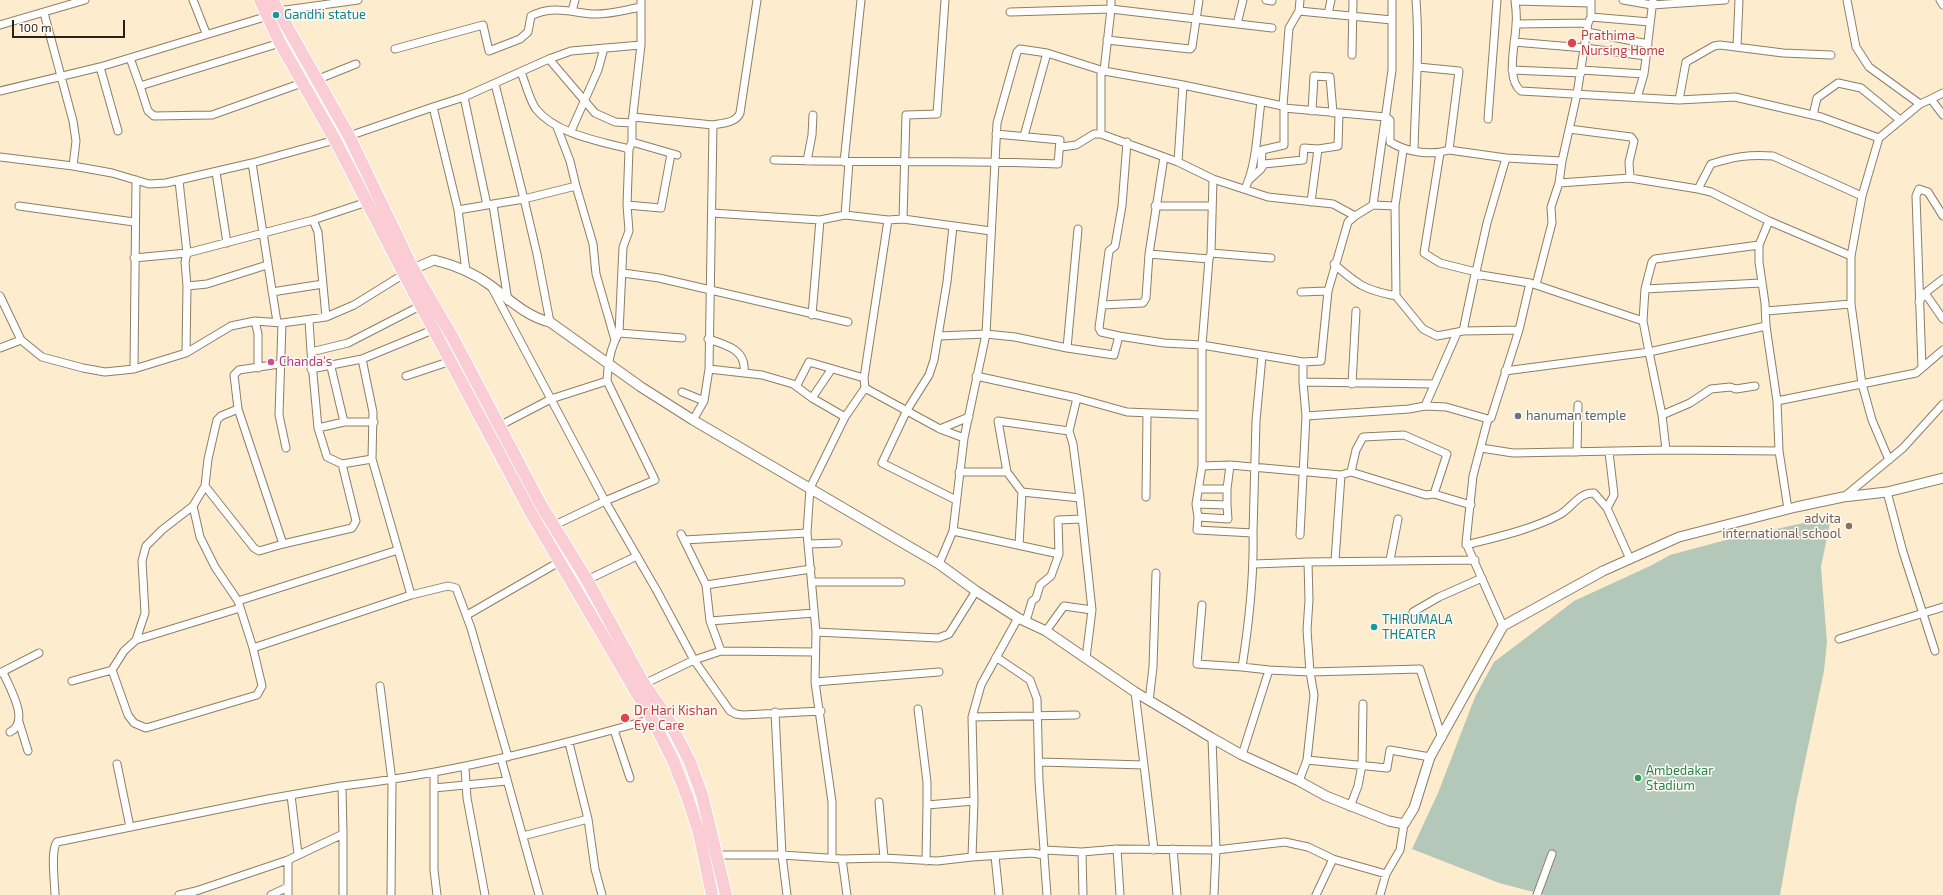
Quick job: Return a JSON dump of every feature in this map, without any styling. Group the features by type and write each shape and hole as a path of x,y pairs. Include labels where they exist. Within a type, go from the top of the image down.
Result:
{"main road":[{"path":"260,0 273,13 316,80 349,136 409,271 422,305 451,361 559,562 652,719 673,760 688,799 703,852 712,895"},
{"path":"272,0 273,13 280,43 336,140 367,202 409,271 453,338 553,526 587,580 644,684 667,717 690,762 702,795 718,855 726,895"}],"street":[{"path":"0,26 85,0"},
{"path":"193,0 206,34"},
{"path":"0,92 100,67 273,13 358,0"},
{"path":"572,11 575,0"},
{"path":"549,59 583,100 596,113 615,122 632,120 713,125 734,120 738,118 740,113 757,0"},
{"path":"846,215 846,162 861,0"},
{"path":"903,219 906,115 937,114 945,0"},
{"path":"1101,134 1102,70 1111,0"},
{"path":"1107,40 1187,50 1192,47 1199,0"},
{"path":"1237,24 1243,0"},
{"path":"1261,169 1262,150 1284,145 1283,107 1289,28 1299,11 1300,0"},
{"path":"1328,14 1331,0"},
{"path":"1352,56 1354,16 1353,0"},
{"path":"1373,205 1392,70 1392,0"},
{"path":"1414,151 1415,96 1418,68 1416,0"},
{"path":"1488,119 1498,0"},
{"path":"1623,0 1653,2 1725,0"},
{"path":"1737,47 1739,0"},
{"path":"1847,0 1856,47 1869,67 1920,104"},
{"path":"1940,0 1943,5"},
{"path":"1440,153 1424,253 1440,263 1476,273 1536,285 1552,223 1551,207 1559,183 1562,161 1577,94 1591,2 1515,1 1516,24 1512,70 1514,85 1521,91 1577,94 1637,98 1679,100 1735,97 1813,115 1879,138"},
{"path":"1637,98 1644,74 1653,2"},
{"path":"395,49 483,25 489,51 520,39 528,32 531,16 536,14 564,9 592,14 641,4 641,45 630,146 628,205 630,231 623,248 619,333 615,340 608,363 607,381 655,480 605,501 553,526"},
{"path":"1010,12 1111,9 1272,28"},
{"path":"1299,11 1392,20"},
{"path":"44,13 74,121 76,141 73,166"},
{"path":"1516,24 1589,20 1650,22"},
{"path":"1587,32 1648,44"},
{"path":"1514,42 1585,48 1646,56"},
{"path":"140,86 280,43"},
{"path":"349,136 464,97 570,51 641,45"},
{"path":"1679,100 1686,62 1714,46 1831,55"},
{"path":"571,131 583,100 598,70 604,48"},
{"path":"939,564 953,531 964,438 986,334 997,123 1017,52 1020,49 1047,53 1102,70 1183,85 1283,107 1312,111 1386,116 1390,120 1390,142 1403,150 1440,153 1449,150 1506,158 1562,161"},
{"path":"1024,136 1047,53"},
{"path":"130,58 148,112 154,116 212,115 302,83"},
{"path":"316,80 356,64"},
{"path":"100,67 118,131"},
{"path":"1418,68 1459,71 1449,150"},
{"path":"1512,70 1644,74"},
{"path":"521,72 536,109 557,127 571,131 586,138 674,154 661,208 628,205"},
{"path":"1248,181 1261,169 1264,164 1303,160 1304,148 1318,149 1338,146 1336,113 1330,77 1314,76 1312,111"},
{"path":"1813,115 1817,98 1838,83 1862,88 1900,120"},
{"path":"495,84 538,254 550,322"},
{"path":"1178,162 1183,85"},
{"path":"1889,460 1872,420 1862,384 1851,304 1851,256 1862,196 1879,138 1920,104 1943,93"},
{"path":"464,97 490,205 508,300"},
{"path":"1931,99 1943,115"},
{"path":"1245,189 1248,181 1261,102"},
{"path":"433,107 458,210 466,271"},
{"path":"807,161 812,135 813,115"},
{"path":"693,420 704,401 709,369 708,339 713,125"},
{"path":"557,127 570,161 593,244 596,274 615,340"},
{"path":"1569,130 1631,137 1634,141 1629,162 1630,178"},
{"path":"774,160 1058,164 1061,147 1060,140 996,134"},
{"path":"1061,147 1076,145 1094,134 1101,134 1127,142 1178,162 1213,179 1268,197 1333,204 1355,216"},
{"path":"0,157 73,166 112,173 149,184 179,181 252,164 336,140"},
{"path":"1127,142 1122,206 1115,246 1109,251 1099,328 1101,332 1164,343 1202,345 1303,362 1321,361 1328,291 1334,264 1348,222 1373,205 1395,206"},
{"path":"1311,202 1318,149"},
{"path":"1403,150 1395,206 1396,296 1423,329 1430,334 1437,336 1460,332 1519,330"},
{"path":"1698,189 1711,164 1736,156 1758,155 1773,156 1862,196"},
{"path":"1102,306 1143,303 1146,298 1149,254 1155,206 1164,157"},
{"path":"1425,406 1434,384 1460,332 1476,273 1487,223 1506,158"},
{"path":"252,164 264,233 267,265 279,323 279,415 286,448"},
{"path":"216,172 227,243"},
{"path":"1559,183 1630,178 1698,189 1710,192 1769,221 1851,256"},
{"path":"1213,179 1210,256 1202,345 1202,466 1196,504 1198,517 1197,530 1253,533"},
{"path":"134,369 134,222 136,180"},
{"path":"179,181 187,253 185,262 187,286 186,353"},
{"path":"458,210 524,199 576,186"},
{"path":"1922,368 1916,196 1918,189 1928,192 1943,216"},
{"path":"134,258 187,253 313,220 367,202"},
{"path":"19,206 134,222"},
{"path":"1155,206 1212,206"},
{"path":"712,213 820,220 846,215 888,220 903,219 991,231"},
{"path":"313,220 318,232 326,317"},
{"path":"812,315 820,220"},
{"path":"832,858 832,802 821,711 815,682 816,632 807,534 810,488 845,417 865,388 864,378 888,220"},
{"path":"1769,221 1759,245 1761,283 1777,401 1779,451 1788,509"},
{"path":"953,226 939,336 929,375 907,410 882,462 956,500"},
{"path":"1067,348 1078,229"},
{"path":"1666,450 1662,415 1643,321 1645,289 1652,262 1655,259 1759,245"},
{"path":"1149,254 1271,258"},
{"path":"0,296 21,340 42,357 83,368 105,372 134,369 186,353 231,326 255,321 279,323 326,317 354,305 409,271 434,260 466,271 490,284 508,300 541,320 550,322 641,387 693,420 939,564 976,591 1022,619 1046,631 1149,701 1242,755 1299,781 1326,796 1350,807 1389,821 1404,824"},
{"path":"1334,264 1353,281 1372,291 1396,296"},
{"path":"187,286 207,284 267,265"},
{"path":"623,273 659,278 812,315 848,322"},
{"path":"1919,302 1925,293 1943,279"},
{"path":"1530,283 1643,321"},
{"path":"1504,626 1475,560 1466,545 1467,523 1471,505 1473,476 1488,419 1491,418 1519,330 1530,283"},
{"path":"1645,289 1761,283"},
{"path":"272,292 323,284"},
{"path":"490,284 605,501 694,660 730,711 736,714 744,715 775,712 821,711"},
{"path":"1302,292 1328,291"},
{"path":"1925,293 1943,319"},
{"path":"1766,311 1851,304"},
{"path":"311,352 348,343 422,305"},
{"path":"1352,384 1356,311"},
{"path":"309,320 311,369 318,428 327,457 342,464 372,459"},
{"path":"255,321 258,334 258,368"},
{"path":"1505,371 1649,352 1766,326"},
{"path":"311,369 332,367 362,359 435,329"},
{"path":"619,333 682,338"},
{"path":"939,336 986,334 1015,337 1067,348 1114,355 1119,336"},
{"path":"708,339 726,344 740,353 745,366 744,373"},
{"path":"0,348 21,340"},
{"path":"1777,401 1916,373 1943,350"},
{"path":"1242,667 1248,627 1254,564 1253,533 1256,467 1256,421 1262,356"},
{"path":"362,359 374,422 372,459 411,595"},
{"path":"406,376 451,361"},
{"path":"797,385 809,362 831,370 864,378"},
{"path":"1300,535 1306,416 1303,362"},
{"path":"280,364 239,370 235,373 238,409 282,544"},
{"path":"332,367 344,422"},
{"path":"709,369 762,375 797,385 812,398 845,417"},
{"path":"812,398 831,370"},
{"path":"976,376 1077,398 1127,412 1201,415"},
{"path":"499,426 551,399 607,381"},
{"path":"1303,382 1352,384 1434,384"},
{"path":"1662,415 1690,404 1711,390 1730,387 1736,389 1755,386"},
{"path":"865,388 940,429 964,438"},
{"path":"682,392 704,401"},
{"path":"1077,398 1069,431 1073,444 1080,498 1081,519 1092,610 1086,658"},
{"path":"1843,497 1903,448 1943,404"},
{"path":"1577,452 1578,405"},
{"path":"1306,416 1409,409 1425,406 1446,407 1488,419"},
{"path":"136,640 145,614 142,561 146,546 162,530 194,506 205,486 208,459 217,420 221,416 238,409"},
{"path":"1146,497 1147,414"},
{"path":"940,429 969,417"},
{"path":"318,428 344,422 374,422"},
{"path":"1019,545 1022,492 1007,472 998,422 1069,431"},
{"path":"1352,472 1356,450 1363,437 1404,435 1447,454 1434,494"},
{"path":"1481,448 1513,453 1666,450 1779,451"},
{"path":"1607,508 1614,496 1609,452"},
{"path":"205,486 254,548 259,551 282,544 352,528 356,521 342,464"},
{"path":"1202,466 1230,465 1341,475 1352,472 1426,495 1434,494 1471,505"},
{"path":"1198,517 1228,519 1227,489 1230,465"},
{"path":"959,472 1007,472"},
{"path":"1335,561 1341,475"},
{"path":"1380,895 1386,874 1400,850 1404,824 1414,808 1430,757 1504,626 1603,571 1679,537 1788,509 1843,497 1887,492 1943,478"},
{"path":"1199,489 1227,489"},
{"path":"1022,492 1080,498"},
{"path":"1466,545 1525,529 1549,520 1563,513 1587,492 1594,493 1607,508 1630,559"},
{"path":"1887,492 1903,552 1935,651"},
{"path":"1196,504 1227,505"},
{"path":"112,670 128,715 134,723 146,728 257,695 262,686 253,648 238,600 215,567 200,537 194,506"},
{"path":"972,857 974,801 972,717 981,685 996,657 1022,619 1032,600 1036,598 1040,586 1051,576 1059,554 1058,520 1081,519"},
{"path":"1390,560 1398,519"},
{"path":"953,531 1059,554"},
{"path":"721,651 710,621 706,585 682,537 807,534"},
{"path":"809,544 838,544"},
{"path":"238,600 398,550"},
{"path":"587,580 637,556"},
{"path":"1254,564 1390,560 1475,560"},
{"path":"469,621 559,562"},
{"path":"1299,781 1307,760 1314,695 1310,672 1307,630 1309,600 1308,562"},
{"path":"706,585 811,569"},
{"path":"1149,701 1153,667 1156,573"},
{"path":"1413,612 1440,597 1482,578"},
{"path":"812,582 901,582"},
{"path":"253,648 411,595 448,586 456,588 469,621 504,758 507,781 524,836 539,895"},
{"path":"816,632 938,638 944,637 948,634 976,591"},
{"path":"1202,605 1197,664 1310,672 1420,669 1442,738"},
{"path":"1046,631 1064,606 1092,610"},
{"path":"1839,639 1943,607"},
{"path":"72,681 112,670 124,651 136,640 240,608"},
{"path":"710,621 814,614"},
{"path":"644,684 694,660 721,651 815,652"},
{"path":"28,752 19,722 16,701 1,672 39,653"},
{"path":"996,657 1030,680 1037,699 1040,762 1039,781 1047,895"},
{"path":"1242,755 1269,670"},
{"path":"815,682 939,672"},
{"path":"380,686 392,781 391,895"},
{"path":"1135,692 1154,850"},
{"path":"1350,807 1358,786 1362,765 1363,704"},
{"path":"918,709 927,782 926,861"},
{"path":"775,712 782,855 787,895"},
{"path":"972,717 1076,715"},
{"path":"55,895 54,845 57,842 291,795 342,786 392,781 465,768 569,743 652,719"},
{"path":"10,732 17,727 19,722"},
{"path":"614,730 630,778"},
{"path":"1212,738 1216,850 1214,895"},
{"path":"569,743 588,819 595,869 602,895"},
{"path":"1307,760 1387,768 1390,750 1430,757"},
{"path":"1040,762 1144,765"},
{"path":"117,764 130,827"},
{"path":"465,768 466,785 485,895"},
{"path":"434,773 434,870 437,895"},
{"path":"434,788 507,781"},
{"path":"342,786 343,895"},
{"path":"291,795 298,854"},
{"path":"927,805 974,801"},
{"path":"879,802 884,858"},
{"path":"524,836 588,819"},
{"path":"179,895 196,893 288,860 343,834"},
{"path":"718,855 782,855 842,859 884,858 926,861 1044,852 1173,849 1216,850 1285,842 1308,847 1333,859 1386,874"},
{"path":"1173,849 1177,895"},
{"path":"1117,850 1120,895"},
{"path":"1082,852 1083,895"},
{"path":"1537,895 1552,854"},
{"path":"995,856 999,895"},
{"path":"842,859 847,895"},
{"path":"1316,895 1333,859"},
{"path":"271,895 288,891 288,860"}],"green space":[{"path":"1831,517 1821,567 1827,642 1824,671 1796,804 1780,895 1545,895 1499,883 1412,849 1438,793 1475,697 1494,662 1574,601 1652,565 1670,555 1726,540"}],"place":[{"name":"Gandhi statue","path":"276,15"},
{"name":"Prathima Nursing Home","path":"1572,43"},
{"name":"Chanda's","path":"271,362"},
{"name":"hanuman temple","path":"1518,416"},
{"name":"advita international school","path":"1849,526"},
{"name":"THIRUMALA THEATER","path":"1374,627"},
{"name":"Dr Hari Kishan Eye Care","path":"625,718"},
{"name":"Ambedakar Stadium","path":"1638,778"}]}
